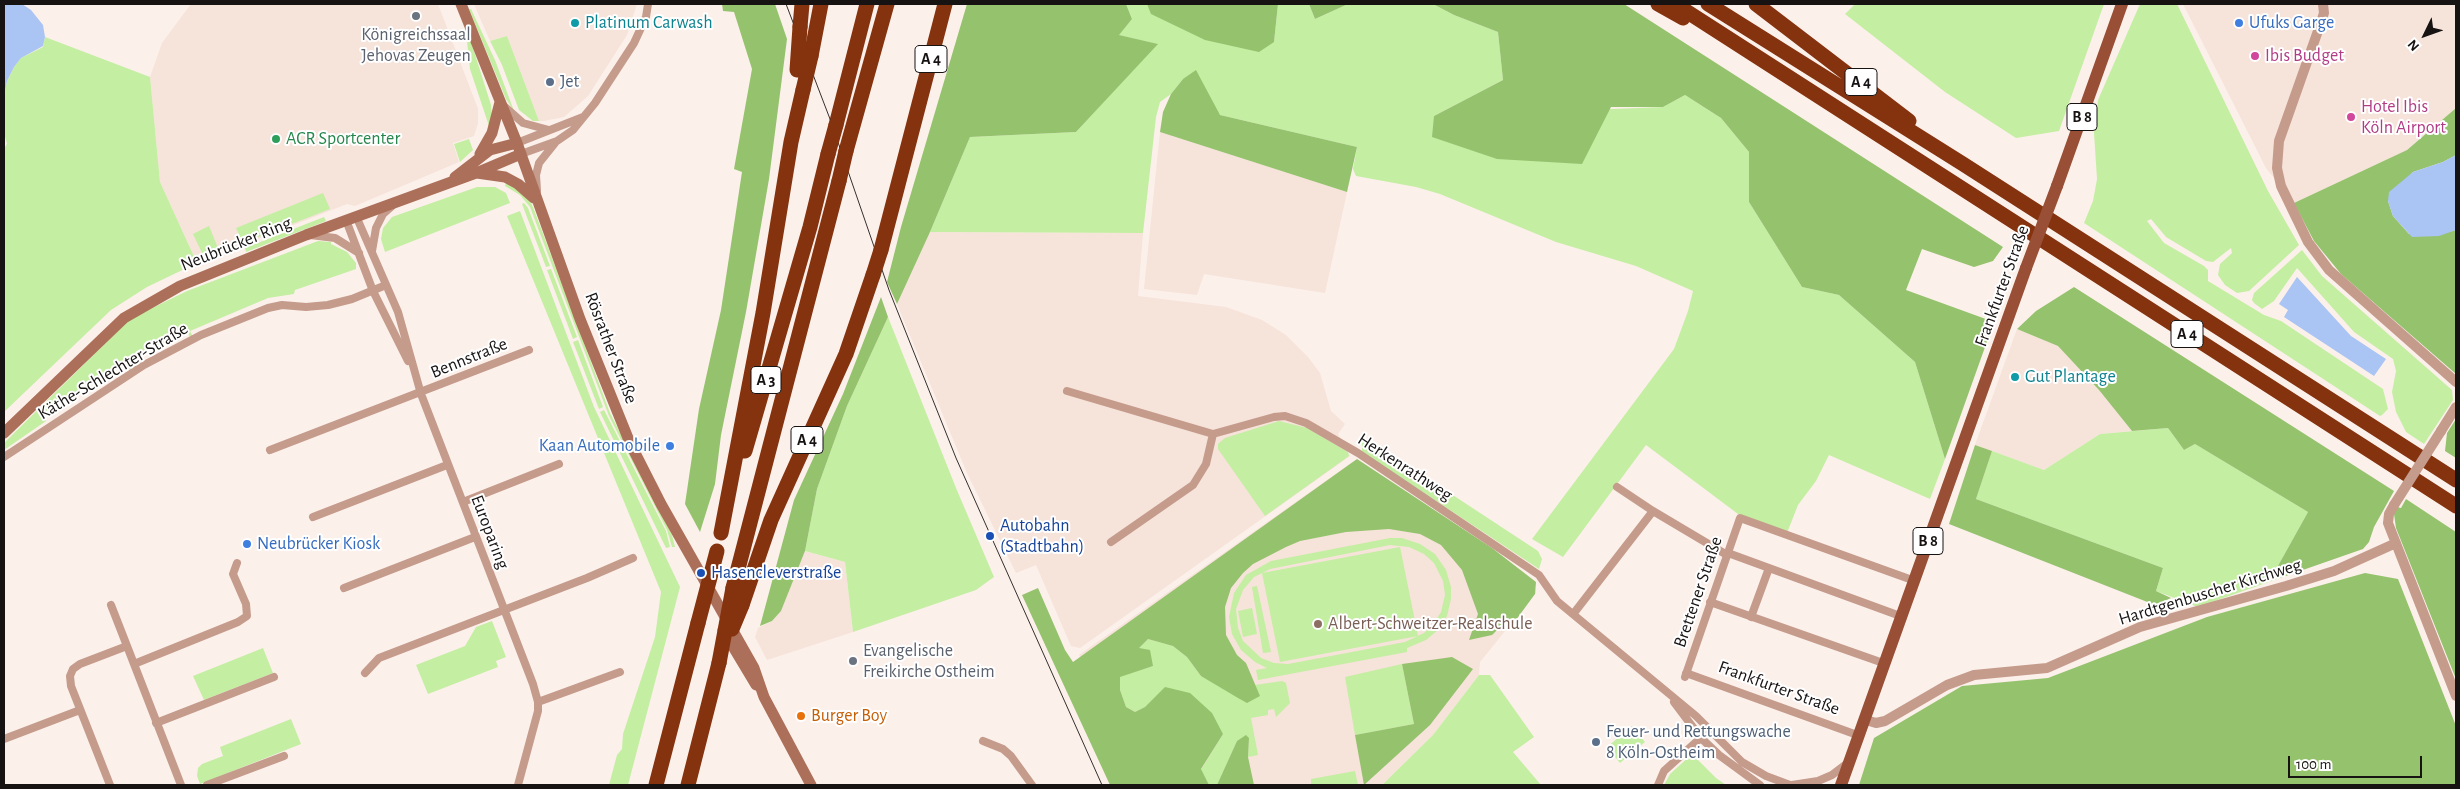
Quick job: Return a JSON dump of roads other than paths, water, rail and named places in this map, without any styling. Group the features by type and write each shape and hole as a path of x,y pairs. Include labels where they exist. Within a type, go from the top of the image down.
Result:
{"highway":[{"path":"791,142 802,4"},
{"path":"721,533 763,313 791,142 821,4"},
{"name":"A 3","path":"656,785 721,533 810,227 867,4"},
{"name":"A 3","path":"688,785 719,664 733,588 846,151 887,4"},
{"name":"A 4","path":"719,664 742,605 771,520 846,354 873,276 940,22 947,4"},
{"name":"A 4","path":"1658,4 1815,94 2456,506"},
{"path":"1675,4 1815,94"},
{"path":"1708,4 1963,164"},
{"name":"A 4","path":"1756,4 1846,71 1963,164 2456,480"}],"main road":[{"name":"Rösrather Straße","path":"461,4 519,148 605,384 630,443 661,504 754,668 764,697 811,785"},
{"name":"Frankfurter Straße","path":"1841,785 1866,720 2026,268 2122,4"},
{"path":"477,159 492,133 500,101"},
{"path":"450,181 477,159 499,146 519,148"},
{"name":"Neubrücker Ring","path":"4,433 124,318 180,286 306,235 476,173 519,148"},
{"path":"476,173 505,177 528,191 537,200"}],"street":[{"path":"519,148 557,141 573,130 595,103 634,43 646,17 648,4"},
{"path":"2323,4 2324,12 2319,28 2279,141 2277,168 2281,186 2308,242 2329,270 2456,382"},
{"path":"500,101 514,117 523,123 551,130"},
{"path":"519,148 551,130 583,117"},
{"name":"Rösrather Straße","path":"537,200 536,175 539,163 557,141"},
{"path":"372,253 379,220 397,201"},
{"name":"Europaring","path":"351,218 359,253 373,291 414,372"},
{"name":"Europaring","path":"351,218 372,253 398,312 421,394 533,684 538,702 538,711 518,785"},
{"path":"306,235 335,238 359,253"},
{"name":"Käthe-Schlechter-Straße","path":"4,457 144,366 201,335 268,308 282,305 306,307 328,305 386,285"},
{"name":"Bennstraße","path":"270,450 421,394 529,350"},
{"path":"1067,391 1214,434 1206,464 1193,484 1111,542"},
{"path":"2456,407 2394,504 2389,514 2388,523 2456,696"},
{"name":"Herkenrathweg","path":"1214,434 1274,417 1285,416 1306,423 1358,453 1492,541 1539,575 1558,601 1574,613"},
{"path":"463,502 559,464"},
{"path":"314,517 447,465"},
{"path":"1617,486 1653,511 1727,554 1903,617"},
{"path":"1653,511 1574,613 1696,716 1742,762 1766,776 1791,785 1818,781 1832,775 1850,761"},
{"name":"Brettener Straße","path":"1686,675 1740,518 1915,581"},
{"path":"344,588 475,537"},
{"name":"Hardtgenbuscher Kirchweg","path":"1866,720 1876,723 1886,721 1947,684 1974,675 2047,668 2140,627 2286,586 2334,570 2396,543"},
{"path":"365,674 379,658 633,558"},
{"path":"134,664 238,622 247,616 246,604 233,574 238,563"},
{"path":"1751,617 1769,568"},
{"path":"1710,602 1886,664"},
{"path":"111,605 181,785"},
{"path":"110,785 71,686 70,676 73,669 80,664 127,646"},
{"path":"538,702 620,672"},
{"name":"Frankfurter Straße","path":"1686,675 1860,736"},
{"path":"156,723 274,677"},
{"path":"1662,687 1701,738 1735,770 1760,785"},
{"path":"4,739 80,710"},
{"path":"1658,785 1664,771 1709,730"},
{"path":"983,741 1003,749 1011,756 1032,785"},
{"path":"207,785 284,756"}],"water":[{"path":"4,4 22,4 31,10 43,25 45,37 43,46 21,58 14,67 7,81 4,97"},
{"path":"2456,155 2456,230 2439,236 2412,237 2393,216 2388,201 2389,192 2413,172 2443,162"},
{"path":"2297,277 2351,336 2386,359 2374,376 2284,317 2288,310 2279,304"}],"tram line":[{"path":"786,4 830,119 889,290 956,458 1102,785"}],"place":[{"name":"Königreichssaal Jehovas Zeugen","path":"416,16"},
{"name":"Platinum Carwash","path":"575,23"},
{"name":"Ufuks Garge","path":"2239,23"},
{"name":"Ibis Budget","path":"2255,56"},
{"name":"Jet","path":"550,82"},
{"name":"Hotel Ibis Köln Airport","path":"2351,117"},
{"name":"ACR Sportcenter","path":"276,139"},
{"name":"Gut Plantage","path":"2015,377"},
{"name":"Kaan Automobile","path":"670,446"},
{"name":"Autobahn (Stadtbahn)","path":"990,536"},
{"name":"Neubrücker Kiosk","path":"247,544"},
{"name":"Hasencleverstraße","path":"701,573"},
{"name":"Albert-Schweitzer-Realschule","path":"1318,624"},
{"name":"Evangelische Freikirche Ostheim","path":"853,661"},
{"name":"Burger Boy","path":"801,716"},
{"name":"Feuer- und Rettungswache 8 Köln-Ostheim","path":"1596,742"}]}
